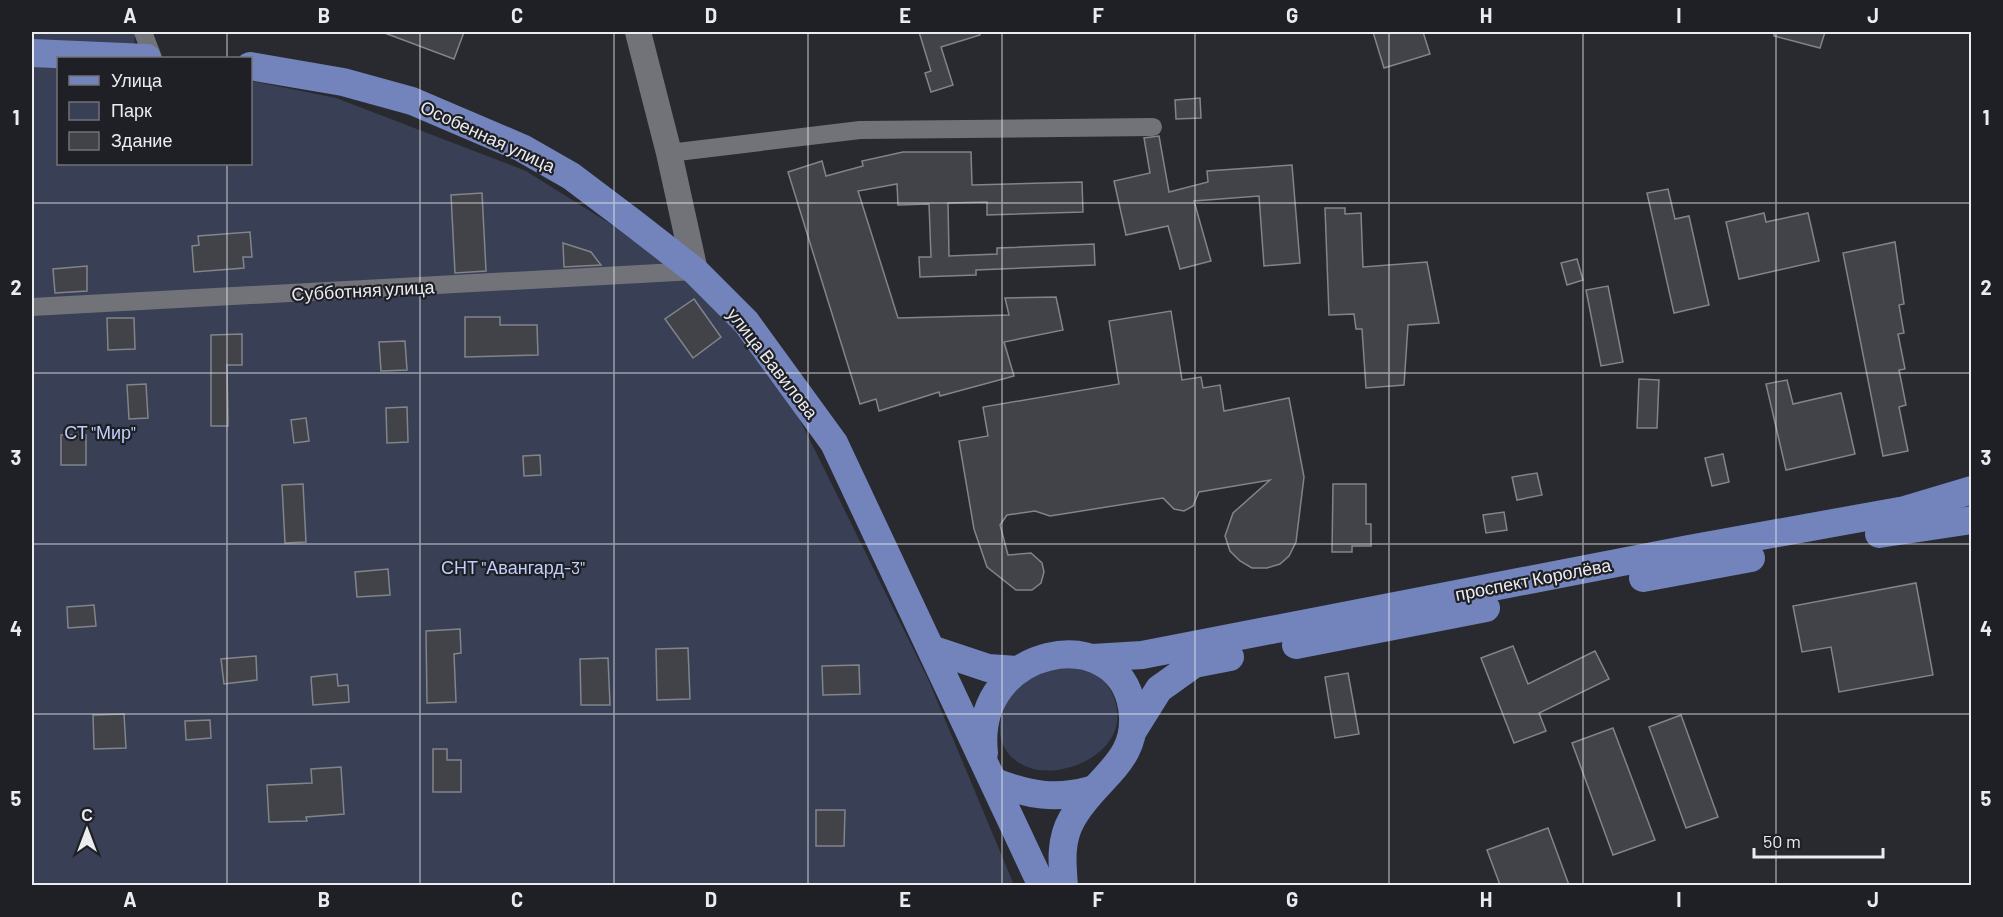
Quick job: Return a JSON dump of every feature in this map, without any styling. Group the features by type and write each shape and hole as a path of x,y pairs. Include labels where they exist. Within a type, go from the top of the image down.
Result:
{"main road":[{"path":"32,53 124,57"},
{"name":"Особенная улица","path":"252,66 354,85 412,101 522,148 571,176 695,271"},
{"name":"улица Вавилова","path":"695,271 746,322 834,443 934,650 1042,885"},
{"name":"проспект Королёва","path":"1092,658 1142,655 1689,549 1829,525 1905,510 1971,490"},
{"name":"проспект Королёва","path":"1134,729 1159,689 1194,664 1602,585 1971,520"},
{"name":"улица Вавилова","path":"934,650 988,668 1017,670"},
{"name":"улица Вавилова","path":"990,771 984,725 989,706 998,688 1017,670 1042,658 1068,654 1092,658 1115,672 1127,688 1134,729 1127,752 1110,775 1091,790 1071,820 1061,850 1064,885"},
{"path":"990,771 1023,793 1050,797 1091,790"}],"street":[{"path":"143,32 153,57"},
{"path":"638,32 669,153 695,271"},
{"path":"669,153 860,130 1153,127"},
{"name":"Субботняя улица","path":"32,307 695,271"}],"green space":[{"path":"32,32 135,32 134,53 32,48"},
{"name":"СНТ \"Авангард-3\"","path":"32,64 57,66 57,165 252,165 252,81 336,98 526,171 660,255 727,317 797,414 928,679 1014,885 32,885"},
{"path":"1065,667 1087,670 1096,674 1103,681 1114,697 1117,707 1116,726 1106,745 1086,761 1061,769 1036,770 1013,758 1005,749 1000,727 1002,715 1013,692 1022,682 1042,672"}],"building":[{"path":"382,32 464,32 454,59"},
{"path":"919,32 980,32 980,35 941,47 953,85 931,92 925,73 931,71"},
{"path":"1373,32 1423,32 1430,54 1384,68"},
{"path":"1774,32 1825,32 1820,48 1774,36"},
{"path":"1200,98 1201,118 1176,119 1175,100"},
{"path":"1159,136 1169,192 1208,182 1207,171 1292,165 1300,263 1264,266 1259,196 1194,201 1211,261 1180,269 1168,226 1126,235 1114,181 1150,173 1144,138"},
{"path":"903,152 971,152 972,185 1082,182 1083,212 987,215 987,202 948,203 949,256 997,254 997,248 1094,244 1095,265 976,270 976,275 920,277 919,257 931,257 929,204 898,205 897,184 858,191 898,318 1009,315 1005,298 1056,297 1063,330 1004,342 1014,376 940,396 939,392 879,411 876,399 860,404 788,172 822,161 826,176 863,166 862,161"},
{"path":"1668,189 1675,219 1689,216 1709,305 1674,313 1647,193"},
{"path":"482,193 486,271 455,273 451,195"},
{"path":"1325,208 1345,208 1345,214 1361,213 1363,267 1427,262 1439,323 1408,325 1404,385 1366,388 1362,329 1356,329 1354,314 1329,315"},
{"path":"1764,213 1766,222 1808,213 1819,261 1739,279 1726,222"},
{"path":"250,232 252,257 243,257 244,268 194,272 192,246 199,245 198,236"},
{"path":"1895,242 1904,304 1899,305 1904,333 1898,334 1905,369 1899,370 1906,405 1899,407 1908,451 1883,456 1843,253"},
{"path":"563,243 591,252 601,265 564,267"},
{"path":"1577,259 1583,280 1567,285 1561,263"},
{"path":"87,266 87,291 55,293 53,269"},
{"path":"1608,286 1623,362 1601,366 1586,290"},
{"path":"694,299 721,337 693,358 665,319"},
{"path":"1171,311 1182,380 1201,377 1203,388 1220,385 1224,411 1289,398 1304,477 1296,542 1289,556 1280,564 1267,568 1252,568 1230,551 1225,536 1233,513 1270,480 1199,492 1193,506 1184,511 1174,509 1163,498 1050,516 1035,511 1007,515 1000,525 1008,555 1031,553 1042,563 1044,572 1041,583 1032,590 1016,590 987,567 974,529 959,441 988,436 983,407 1119,384 1109,321"},
{"path":"465,317 500,317 500,325 537,325 538,355 465,357"},
{"path":"107,318 134,318 135,349 108,350"},
{"path":"242,334 242,365 227,365 228,426 211,426 211,335"},
{"path":"405,341 407,370 381,371 379,342"},
{"path":"1639,379 1659,380 1657,428 1637,428"},
{"path":"1787,380 1793,404 1841,393 1855,454 1786,470 1766,384"},
{"path":"146,384 148,418 129,419 127,385"},
{"path":"407,407 408,442 387,443 386,408"},
{"path":"306,418 309,441 294,443 291,420"},
{"path":"61,435 86,435 86,465 61,465"},
{"path":"1723,454 1729,482 1712,486 1705,458"},
{"path":"540,455 541,475 524,476 523,456"},
{"path":"1537,473 1542,495 1517,500 1512,477"},
{"path":"303,484 306,542 285,543 282,485"},
{"path":"1333,484 1366,484 1366,524 1371,524 1371,546 1352,546 1352,552 1332,552"},
{"path":"1504,512 1507,530 1486,533 1483,515"},
{"path":"388,569 390,595 357,597 355,572"},
{"path":"1916,583 1933,675 1839,692 1831,647 1802,652 1793,606"},
{"path":"94,605 96,626 68,628 67,607"},
{"path":"460,629 461,653 454,654 456,702 427,703 426,631"},
{"path":"1513,646 1528,684 1595,651 1609,679 1539,713 1546,731 1514,743 1481,658"},
{"path":"688,648 690,699 657,700 656,649"},
{"path":"256,656 257,680 224,684 221,659"},
{"path":"608,658 610,705 581,705 580,659"},
{"path":"859,665 860,694 823,695 822,666"},
{"path":"1348,673 1359,734 1335,738 1325,677"},
{"path":"337,674 338,686 348,685 349,702 313,705 311,677"},
{"path":"124,714 126,748 94,749 93,715"},
{"path":"1681,715 1718,817 1686,828 1649,727"},
{"path":"210,720 211,738 186,740 185,721"},
{"path":"1613,728 1655,840 1613,855 1572,743"},
{"path":"433,749 447,749 447,760 461,760 461,792 433,792"},
{"path":"341,767 344,814 306,817 307,821 269,822 267,785 312,783 311,769"},
{"path":"816,810 845,810 844,846 816,846"},
{"path":"1548,828 1569,885 1500,885 1487,850"}],"park label":[{"name":"СТ \"Мир\"","path":"100,432"}]}
